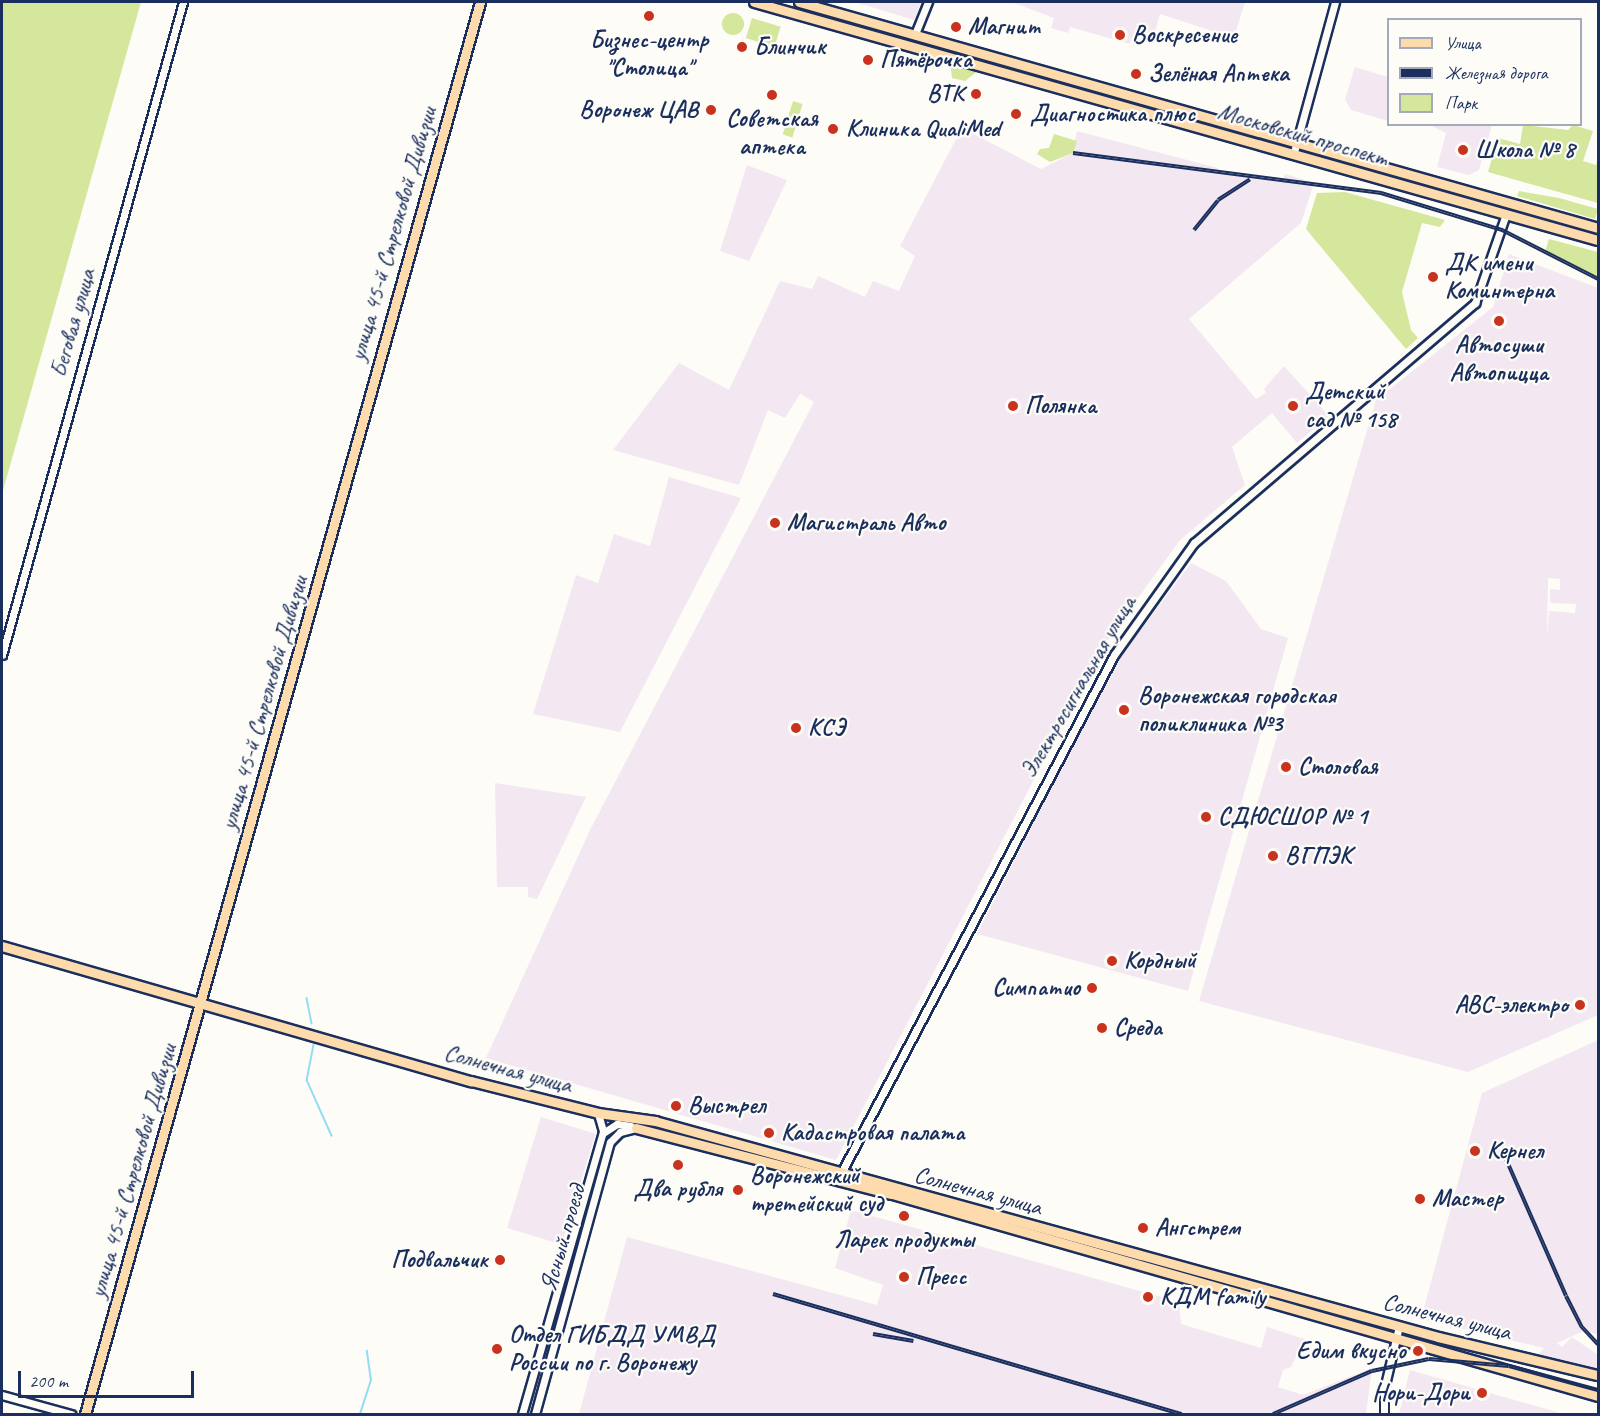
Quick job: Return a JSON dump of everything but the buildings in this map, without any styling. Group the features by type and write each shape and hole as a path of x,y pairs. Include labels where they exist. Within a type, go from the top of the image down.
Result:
{"main road":[{"name":"улица 45-й Стрелковой Дивизии","path":"85,1414 480,2"},
{"name":"Московский проспект","path":"754,2 1294,152 1599,240"},
{"path":"791,12 794,2"},
{"name":"Московский проспект","path":"799,2 1599,228"},
{"name":"Солнечная улица","path":"2,945 598,1113 635,1115 840,1177 1599,1396"},
{"name":"Солнечная улица","path":"636,1128 840,1177 1399,1326 1599,1375"},
{"path":"1479,1363 1484,1347"}],"street":[{"name":"Беговая улица","path":"2,655 183,2"},
{"path":"915,34 928,2"},
{"path":"1294,152 1335,2"},
{"name":"Электросигнальная улица","path":"840,1177 1114,655 1194,543 1475,303 1506,214"},
{"name":"Ясный проезд","path":"522,1414 601,1136 604,1124 598,1113"},
{"path":"601,1136 617,1124 636,1128"},
{"name":"Ясный проезд","path":"535,1414 610,1142 620,1132 636,1128"},
{"path":"1384,1414 1395,1338 1399,1326"},
{"path":"2,1395 71,1414"}],"shaded area":[{"path":"855,2 921,2 914,20"},
{"path":"1011,2 1245,2 1234,38 1160,14 1154,36 1132,37 1130,44 1070,27 1068,33 1051,28 1054,18"},
{"path":"1355,67 1387,77 1387,121 1351,110 1345,99"},
{"name":"Школа № 8","path":"1432,126 1492,126 1479,170 1469,175 1437,167 1446,133"},
{"path":"968,131 1041,169 1073,153 1077,131 1218,168 1217,173 1282,182 1285,174 1314,183 1301,223 1189,319 1256,399 1266,393 1264,389 1284,366 1329,416 1297,443 1272,413 1232,447 1245,485 1180,540 1104,645 836,1160 486,1058 590,830 814,402 800,394 785,418 768,410 739,485 613,450 679,363 729,390 780,281 812,289 818,276 865,297 873,281 899,291 915,256 900,246 955,141"},
{"path":"747,165 787,180 749,261 720,251"},
{"path":"1509,254 1598,288 1598,1015 1468,1072 1199,1001 1376,400 1493,307","holes":["1548,578 1560,579 1560,590 1550,589 1550,603 1576,604 1575,613 1549,611 1547,635"]},
{"path":"669,477 741,498 620,732 533,714 576,575 598,583 614,534 650,546"},
{"path":"1191,563 1226,581 1261,629 1288,638 1188,991 977,934 1111,670"},
{"path":"495,783 586,797 537,899 528,897 528,887 497,887"},
{"path":"1598,1040 1598,1335 1586,1330 1557,1343 1562,1347 1572,1337 1598,1355 1598,1372 1537,1356 1544,1348 1421,1319 1482,1093"},
{"path":"541,1117 596,1134 562,1245 507,1228"},
{"path":"851,1210 1179,1302 1181,1324 1261,1348 1267,1327 1305,1339 1291,1367 1283,1370 1278,1387 1303,1395 1372,1368 1366,1414 579,1414 627,1237 877,1305 883,1285 835,1268"},
{"path":"1410,1370 1564,1414 1399,1414"}],"green space":[{"path":"2,2 141,2 2,494"},
{"path":"729,13 737,13 744,20 744,28 737,35 729,35 722,28 722,20"},
{"path":"752,18 781,27 775,47 746,38"},
{"path":"950,61 979,70 965,81 952,78"},
{"path":"793,101 803,104 792,137 783,134"},
{"path":"1523,126 1568,130 1572,126 1576,126 1593,131 1583,161 1596,165 1598,159 1598,203 1488,172 1498,138 1520,144"},
{"path":"1054,134 1077,141 1073,153 1050,162 1037,154 1040,149 1049,148"},
{"path":"1519,191 1559,198 1598,209 1595,219 1517,196"},
{"path":"1345,192 1445,220 1440,227 1422,223 1402,292 1411,330 1418,338 1406,349 1306,229 1317,193"},
{"path":"1549,239 1598,252 1598,277 1545,252"}],"waterway":[{"path":"307,998 312,1024"},
{"path":"314,1045 307,1080 332,1136"},
{"path":"360,1414 371,1381 367,1351"}],"railway":[{"path":"1073,153 1381,193 1502,230 1598,279"},
{"path":"1194,230 1218,200 1250,179"},
{"path":"1502,1150 1566,1296 1581,1326 1598,1344"},
{"path":"773,1294 1182,1414"},
{"path":"873,1334 913,1341"},
{"path":"1273,1414 1372,1371 1429,1359 1509,1366 1598,1390"}],"place":[{"name":"Бизнес-центр \"Столица\"","path":"649,16"},
{"name":"Магнит","path":"956,27"},
{"name":"Воскресение","path":"1120,35"},
{"name":"Блинчик","path":"742,47"},
{"name":"Пятёрочка","path":"868,60"},
{"name":"Зелёная Аптека","path":"1136,74"},
{"name":"ВТК","path":"976,94"},
{"name":"Советская аптека","path":"772,95"},
{"name":"Воронеж ЦАВ","path":"711,110"},
{"name":"Диагностика плюс","path":"1016,114"},
{"name":"Клиника QualiMed","path":"833,129"},
{"name":"Школа № 8","path":"1463,150"},
{"name":"ДК имени Коминтерна","path":"1433,277"},
{"name":"Автосуши Автопицца","path":"1499,321"},
{"name":"Полянка","path":"1013,406"},
{"name":"Детский сад № 158","path":"1293,406"},
{"name":"Магистраль Авто","path":"775,523"},
{"name":"Воронежская городская поликлиника №3","path":"1124,710"},
{"name":"КСЭ","path":"796,728"},
{"name":"Столовая","path":"1286,767"},
{"name":"СДЮСШОР № 1","path":"1206,817"},
{"name":"ВГПЭК","path":"1273,856"},
{"name":"Кордный","path":"1112,961"},
{"name":"Симпатио","path":"1092,988"},
{"name":"АВС-электро","path":"1580,1005"},
{"name":"Среда","path":"1102,1028"},
{"name":"Выстрел","path":"676,1106"},
{"name":"Кадастровая палата","path":"769,1133"},
{"name":"Кернел","path":"1475,1151"},
{"name":"Два рубля","path":"678,1165"},
{"name":"Воронежский третейский суд","path":"738,1190"},
{"name":"Мастер","path":"1420,1199"},
{"name":"Ларек продукты","path":"904,1216"},
{"name":"Ангстрем","path":"1143,1228"},
{"name":"Подвальчик","path":"500,1260"},
{"name":"Пресс","path":"904,1277"},
{"name":"КДМ family","path":"1148,1297"},
{"name":"Отдел ГИБДД УМВД России по г. Воронежу","path":"497,1349"},
{"name":"Едим вкусно","path":"1418,1351"},
{"name":"Нори-Дори","path":"1482,1393"}]}
